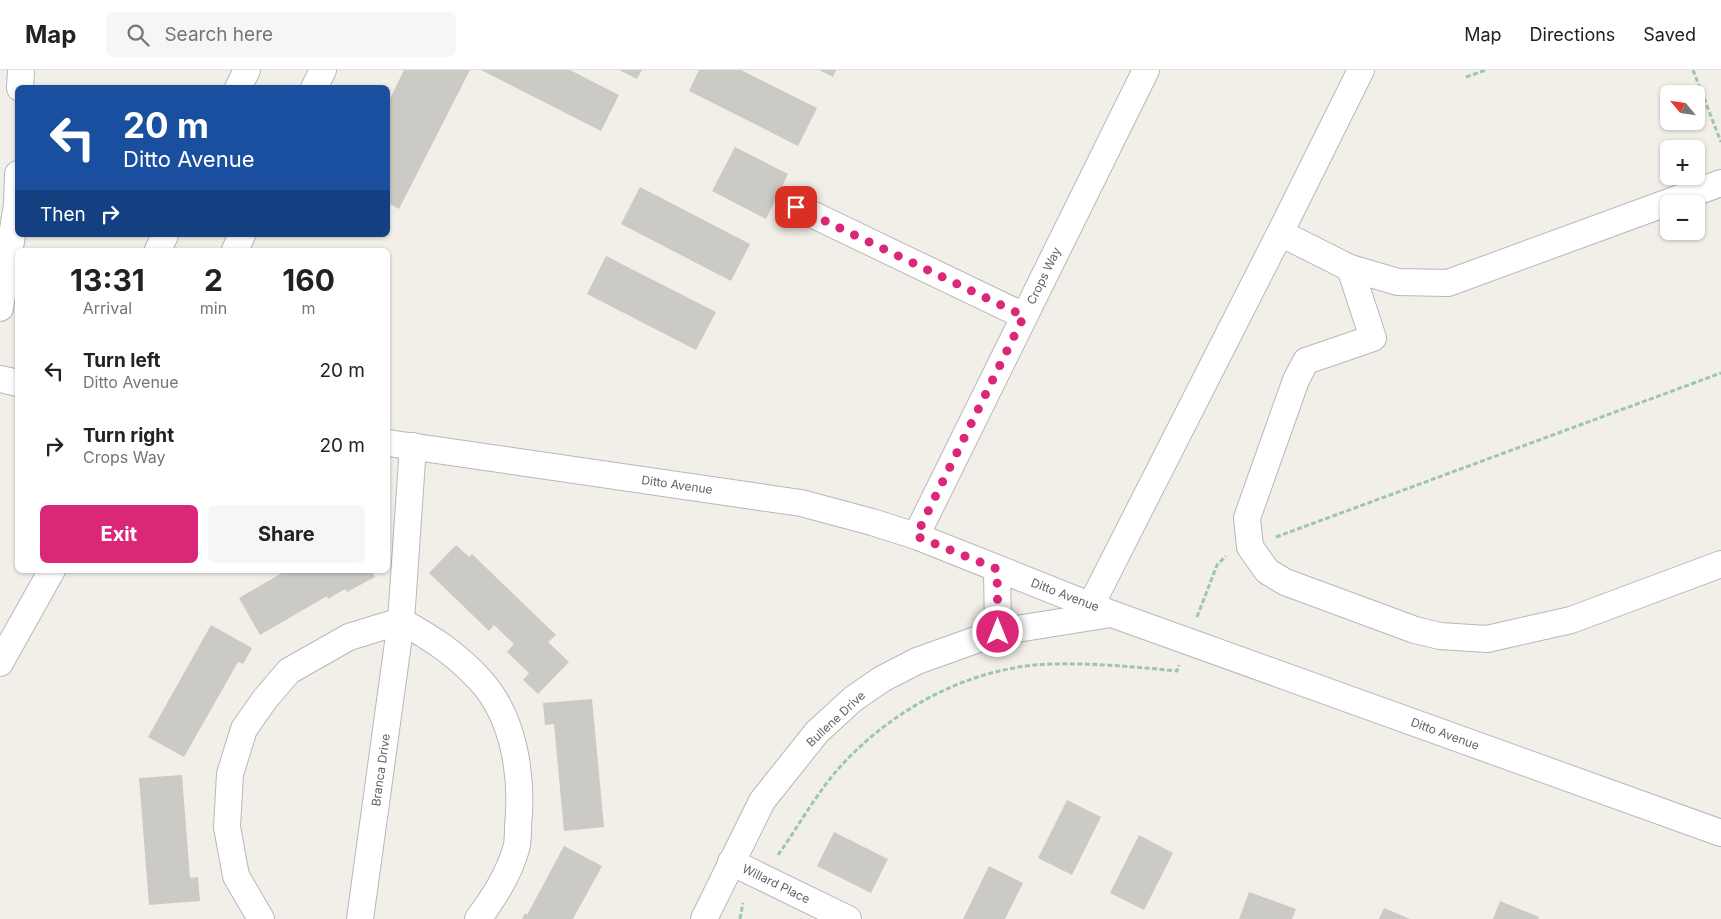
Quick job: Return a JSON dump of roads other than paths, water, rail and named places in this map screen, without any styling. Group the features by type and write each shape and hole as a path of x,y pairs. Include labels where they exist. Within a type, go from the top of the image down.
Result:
{"street":[{"path":"20,85 21,70"},
{"path":"240,85 247,70"},
{"path":"316,85 323,70"},
{"name":"Crops Way","path":"916,536 1146,70"},
{"path":"1102,610 1280,233 1361,70"},
{"path":"1280,233 1350,268 1398,282 1448,283 1721,184"},
{"path":"796,207 1024,316"},
{"path":"0,308 15,211"},
{"path":"1350,268 1373,338 1306,361 1296,380 1247,518 1250,547 1267,571 1285,582 1414,630 1440,636 1487,639 1571,620 1721,564"},
{"path":"0,379 15,382"},
{"name":"Ditto Avenue","path":"390,443 801,503 916,536 1102,610 1721,833"},
{"name":"Branca Drive","path":"360,919 402,621 413,446"},
{"path":"997,569 998,632"},
{"path":"0,663 50,573"},
{"name":"Bullene Drive","path":"704,919 762,801 817,732 854,699 882,679 917,661 998,632 1102,610"},
{"path":"261,919 236,876 227,827 230,774 244,729 265,699 289,671 349,637 402,621 445,646 482,681 500,710 514,748 521,799 516,848 499,890 478,919"},
{"name":"Willard Place","path":"731,862 848,919"}]}
